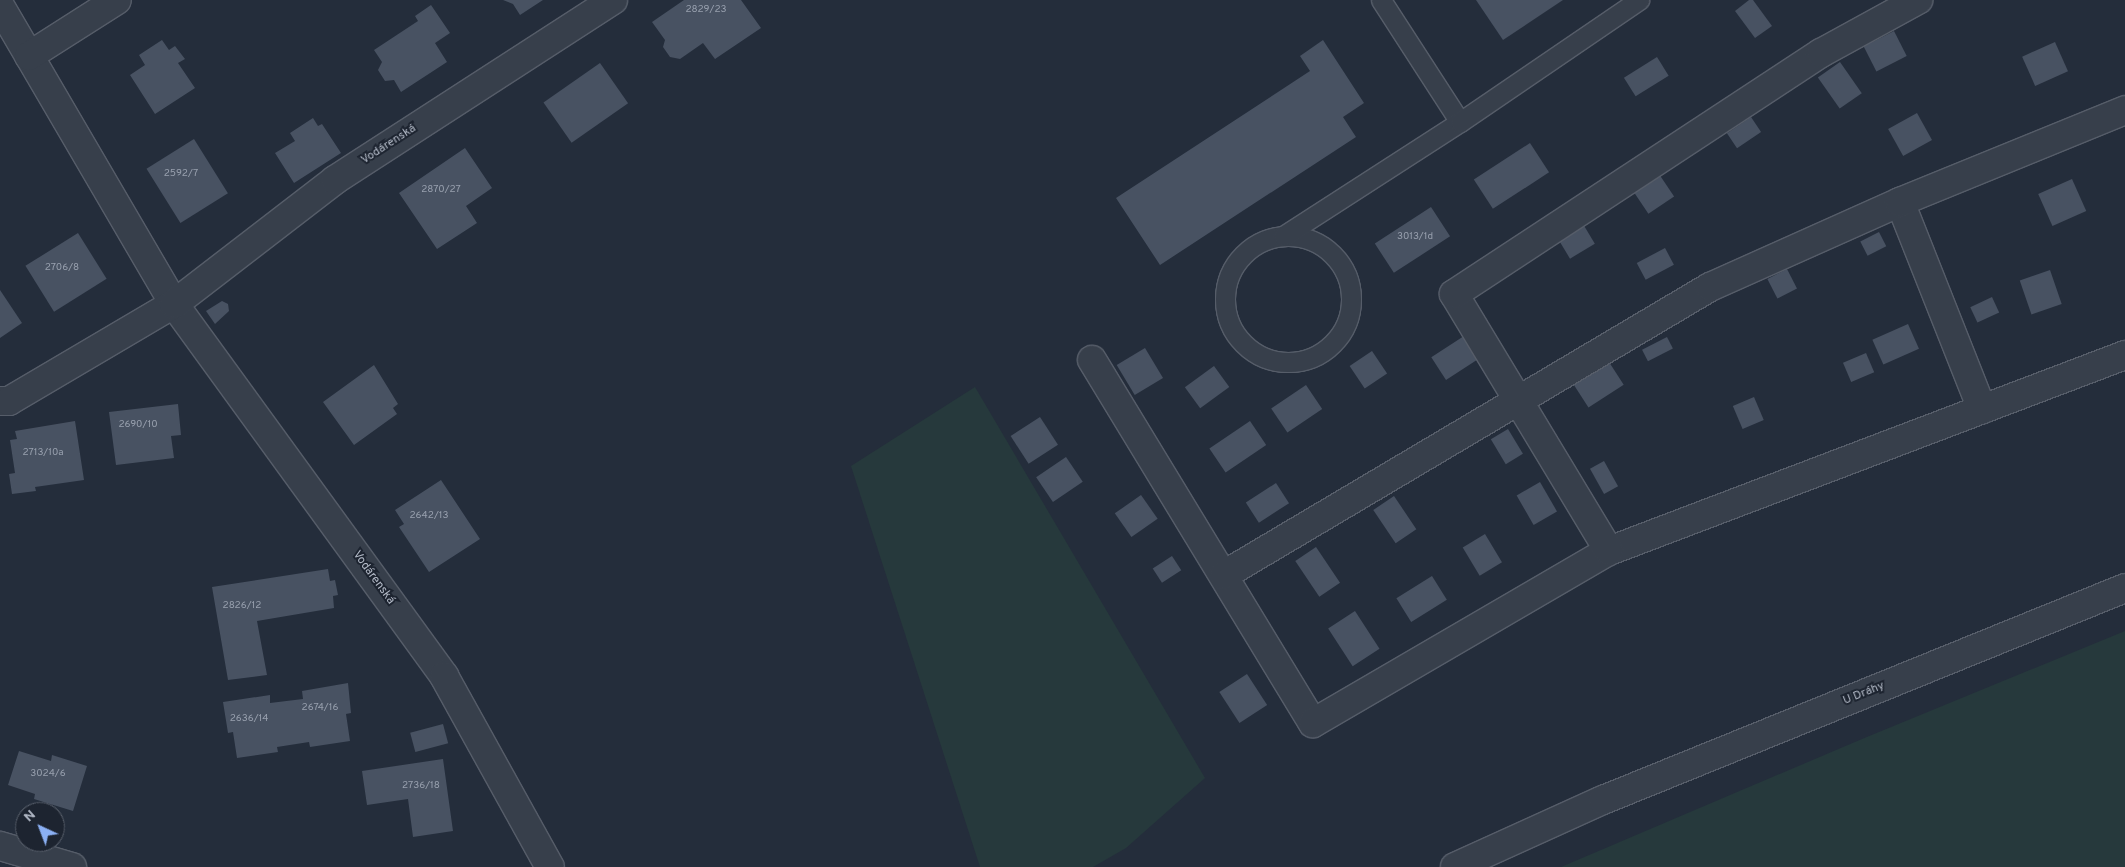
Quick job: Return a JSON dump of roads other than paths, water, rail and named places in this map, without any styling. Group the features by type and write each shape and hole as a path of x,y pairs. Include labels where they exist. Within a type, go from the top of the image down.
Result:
{"street":[{"path":"29,56 117,0"},
{"name":"Vodárenská","path":"5,401 174,304 336,180 613,0"},
{"path":"1609,551 1454,294 1821,53 1918,0"},
{"name":"Vodárenská","path":"0,6 174,304 444,676 550,867"},
{"path":"1224,574 1518,398 1710,287 1900,202 2125,110"},
{"path":"1900,202 1982,409"},
{"path":"1092,360 1313,723 1609,551 2125,356"},
{"name":"U Dráhy","path":"1455,867 1603,800 2125,588"},
{"path":"0,846 72,867"}],"lane":[{"path":"1381,0 1460,122"},
{"path":"1283,236 1304,237 1323,246 1338,260 1348,279 1352,300 1348,320 1332,344 1322,353 1302,361 1281,363 1261,357 1244,345 1231,329 1224,309 1225,288 1241,257 1263,241 1283,236 1460,122 1639,0"}]}
